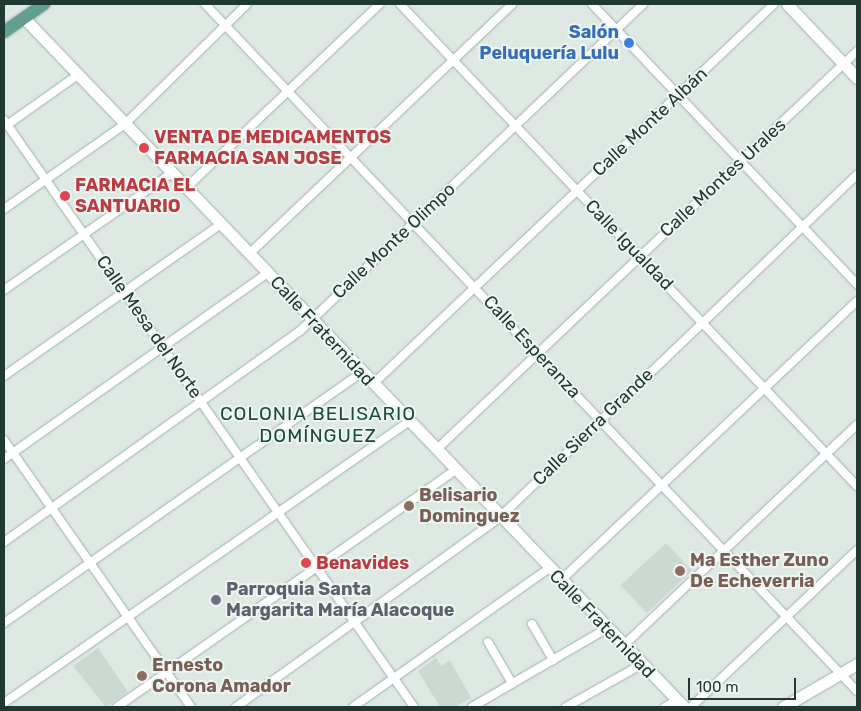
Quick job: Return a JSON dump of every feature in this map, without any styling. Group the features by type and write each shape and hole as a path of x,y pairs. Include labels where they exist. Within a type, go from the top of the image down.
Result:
{"main road":[{"path":"4,32 44,4"}],"street":[{"name":"Calle Esperanza","path":"206,4 857,691"},
{"path":"4,209 125,124 247,4"},
{"path":"186,188 380,4"},
{"name":"Calle Igualdad","path":"400,4 857,486"},
{"path":"249,254 350,155 512,4"},
{"path":"592,4 680,94 857,284"},
{"name":"Calle Monte Olimpo","path":"4,542 202,402 311,320 643,4"},
{"name":"Calle Monte Albán","path":"373,384 774,4"},
{"path":"787,4 857,78"},
{"name":"Calle Fraternidad","path":"24,18 548,569 681,704"},
{"name":"Calle Montes Urales","path":"436,450 857,51"},
{"path":"6,122 78,75"},
{"name":"Calle Mesa del Norte","path":"6,122 414,707"},
{"path":"4,290 172,173"},
{"name":"Calle Sierra Grande","path":"236,707 356,623 500,518 600,419 857,175"},
{"path":"4,376 221,224"},
{"path":"4,460 268,273"},
{"path":"560,581 857,301"},
{"path":"4,623 362,372"},
{"path":"4,703 409,422"},
{"path":"623,646 857,425"},
{"path":"4,440 191,707"},
{"path":"118,707 455,470"},
{"path":"691,707 857,550"},
{"path":"353,707 548,569"},
{"path":"532,624 553,660"},
{"path":"472,707 606,629"},
{"path":"488,642 512,683"},
{"path":"566,707 642,664"},
{"path":"783,707 857,664"},
{"path":"665,707 681,704"}],"shaded area":[{"path":"666,543 692,571 647,613 621,585"},
{"path":"98,648 128,692 106,707 73,666"},
{"path":"436,658 441,666 450,660 471,698 455,707 440,707 418,671"}],"place":[{"name":"Salón Peluquería Lulu","path":"629,43"},
{"name":"VENTA DE MEDICAMENTOS FARMACIA SAN JOSE","path":"144,148"},
{"name":"FARMACIA EL SANTUARIO","path":"65,196"},
{"name":"Belisario Dominguez","path":"409,506"},
{"name":"Benavides","path":"306,563"},
{"name":"Ma Esther Zuno De Echeverria","path":"680,571"},
{"name":"Parroquia Santa Margarita María Alacoque","path":"216,600"},
{"name":"Ernesto Corona Amador","path":"142,676"}],"district":[{"name":"COLONIA BELISARIO DOMÍNGUEZ","path":"318,425"}]}
